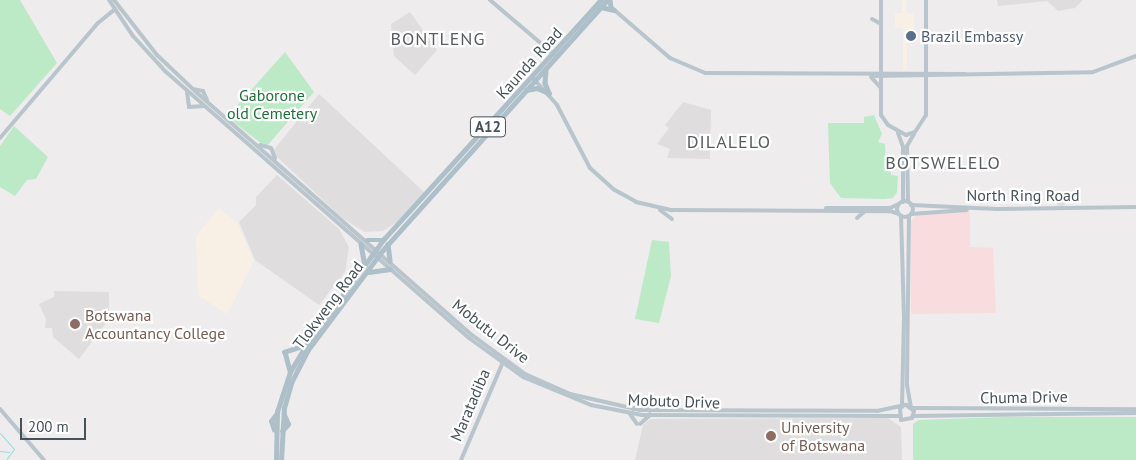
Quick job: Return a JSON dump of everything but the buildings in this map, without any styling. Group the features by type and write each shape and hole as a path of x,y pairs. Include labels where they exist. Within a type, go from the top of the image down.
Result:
{"main road":[{"path":"109,0 157,56 207,105 361,244 378,254"},
{"path":"114,0 117,8 154,58 186,90 279,164 367,240 378,254"},
{"path":"490,0 555,56"},
{"path":"605,0 664,54 702,72 726,75 1093,72 1136,56"},
{"name":"Kaunda Road","path":"378,254 384,239 555,56 598,4 605,0"},
{"path":"749,413 899,416 901,407 904,318 900,215 903,147 898,133 882,118 881,0"},
{"path":"914,416 907,394 910,204 907,146 926,115 926,0"},
{"path":"598,4 613,8"},
{"path":"0,138 98,23 117,8"},
{"path":"881,15 872,19 881,24"},
{"name":"Kaunda Road","path":"526,90 534,78 546,69 555,56"},
{"path":"927,62 934,72"},
{"path":"546,69 545,83 549,93 590,168 622,195 657,209 672,219 676,210"},
{"path":"926,74 934,72 965,74"},
{"path":"862,75 882,75"},
{"path":"870,76 881,88"},
{"path":"534,78 549,93"},
{"path":"526,90 537,88 549,93"},
{"path":"186,90 189,107 207,105"},
{"name":"A12","path":"378,254 526,90"},
{"path":"898,133 906,135 915,132"},
{"path":"253,142 271,148 279,164"},
{"name":"North Ring Road","path":"814,210 901,203 970,209 1136,207"},
{"path":"657,209 865,211 900,215 940,210 970,209"},
{"path":"857,218 865,211"},
{"path":"367,240 384,239"},
{"path":"361,244 365,266"},
{"path":"388,244 390,261"},
{"name":"Mobutu Drive","path":"378,254 390,261 423,294 503,362 570,394 630,411 651,413 749,413 901,407"},
{"name":"Tlokweng Road","path":"276,460 278,412 290,372 316,330 365,266 378,254"},
{"name":"Tlokweng Road","path":"281,460 278,438 291,383 307,351 367,275 378,254"},
{"name":"Mobuto Drive","path":"378,254 390,269 507,367 570,398 630,411"},
{"path":"367,275 376,269 390,269"},
{"path":"290,372 284,352 294,351 306,345"},
{"path":"498,361 499,369 507,367"},
{"name":"Maratadiba","path":"461,460 503,362"},
{"path":"643,403 651,413 639,424 630,411 643,403"},
{"name":"Chuma Drive","path":"901,407 1136,409"},
{"path":"0,409 44,460"},
{"name":"Chuma Drive","path":"899,416 906,421 914,416 1136,413"}],"shaded area":[{"path":"902,0 906,0 907,13 914,13 914,30 907,30 907,70 903,70 903,28 895,28 895,13 902,13"},
{"path":"997,0 1083,0 1075,8 1058,11 1047,1 998,6"},
{"path":"410,12 437,50 415,75 394,56 391,24"},
{"path":"319,94 424,192 397,222 383,231 365,232 342,218 272,152"},
{"path":"683,102 711,110 710,159 667,158 670,149 657,144 669,128 665,125"},
{"path":"277,175 339,229 349,247 345,272 319,305 255,260 239,222 256,205 256,197"},
{"path":"1061,192 1066,194 1068,199 1066,204 1061,206 1056,204 1054,199 1056,194"},
{"path":"219,208 237,223 254,261 227,314 198,295 196,236"},
{"path":"970,212 970,247 993,248 996,313 912,314 911,221 918,214"},
{"name":"Botswana Accountancy College","path":"54,291 109,292 109,319 79,359 53,337 52,328 45,328 46,319 39,304 54,297"},
{"name":"University of Botswana","path":"888,418 901,427 902,460 635,460 643,425 650,419"}],"green space":[{"path":"0,0 20,0 57,63 10,116 0,109"},
{"name":"Gaborone old Cemetery","path":"285,52 314,92 266,147 227,117"},
{"path":"874,115 882,134 878,142 885,144 886,166 891,170 891,175 898,176 897,192 893,198 884,199 841,198 830,183 828,123 864,123 864,117"},
{"path":"14,126 48,157 36,179 27,180 15,196 0,187 0,146"},
{"path":"652,240 669,242 671,276 659,323 635,319"},
{"path":"1004,417 1136,417 1136,460 913,460 913,424 919,420"}],"waterway":[{"path":"0,433 14,449 6,460"},
{"path":"0,451 9,452"}],"place":[{"name":"Brazil Embassy","path":"911,36"},
{"name":"Botswana Accountancy College","path":"75,324"},
{"name":"University of Botswana","path":"771,436"}],"district":[{"name":"BONTLENG","path":"438,39"},
{"name":"DILALELO","path":"729,142"},
{"name":"BOTSWELELO","path":"943,163"}]}
